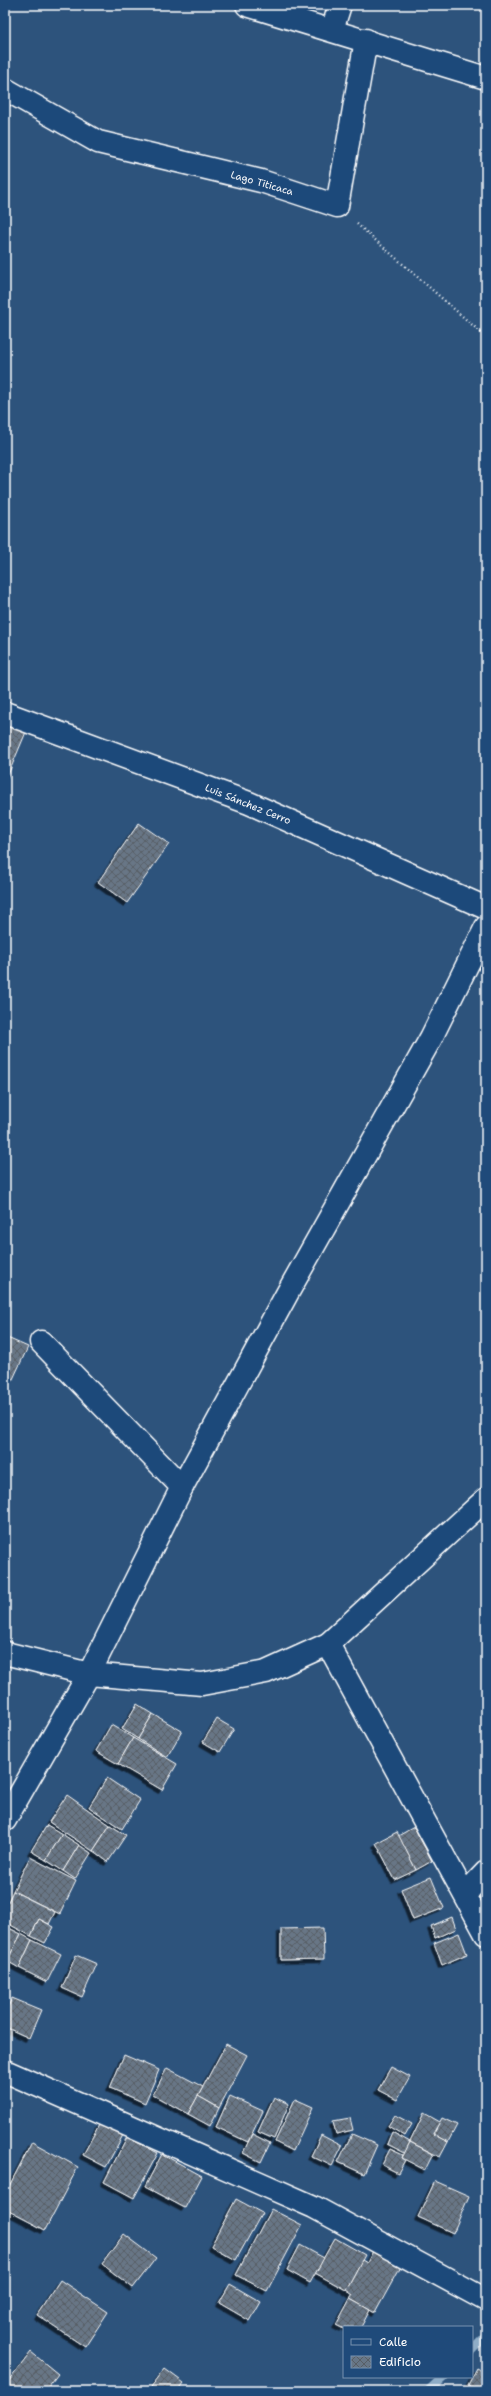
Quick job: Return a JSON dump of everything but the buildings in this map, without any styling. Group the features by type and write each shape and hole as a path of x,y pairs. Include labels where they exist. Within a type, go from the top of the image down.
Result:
{"street":[{"path":"247,5 366,40 486,78"},
{"path":"332,30 340,5"},
{"path":"337,206 366,40"},
{"name":"Lago Titicaca","path":"5,89 98,142 261,181 337,206"},
{"name":"Luis Sánchez Cerro","path":"5,713 249,803 486,908"},
{"path":"5,1820 89,1674 182,1487 288,1292 431,1038 486,927"},
{"path":"41,1342 182,1487"},
{"path":"5,1653 89,1674 202,1684 266,1672 328,1644 486,1499"},
{"path":"328,1644 486,1934"},
{"path":"465,1894 486,1872"},
{"path":"5,2071 314,2207 486,2300"}],"path":[{"path":"337,206 486,337"}],"waterway":[{"path":"473,2349 486,2336"},
{"path":"429,2391 443,2378"}]}
